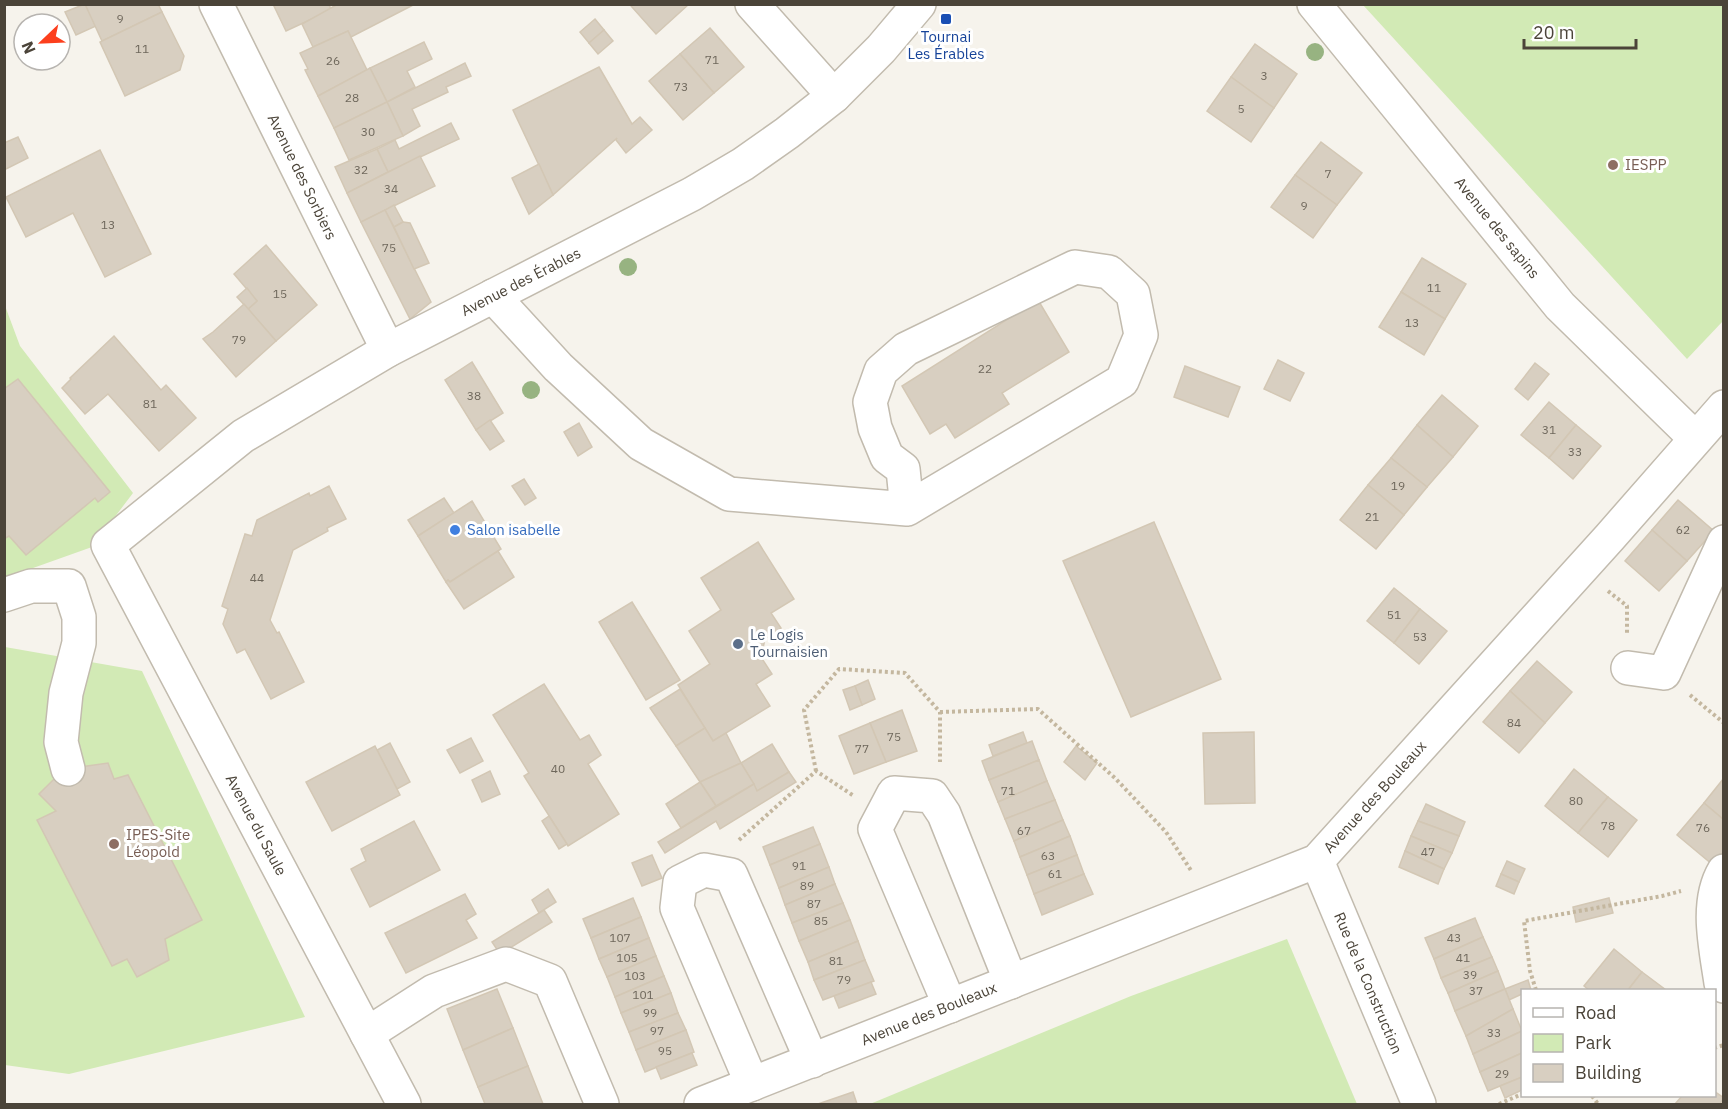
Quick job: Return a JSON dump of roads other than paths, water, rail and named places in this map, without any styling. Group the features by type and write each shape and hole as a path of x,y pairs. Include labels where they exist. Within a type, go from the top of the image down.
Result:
{"street":[{"name":"Avenue des Sorbiers","path":"216,4 388,350"},
{"path":"752,4 834,96"},
{"name":"Avenue des Érables","path":"108,545 243,436 388,350 692,194 787,133 834,96 881,49 919,4"},
{"name":"Avenue des sapins","path":"1314,4 1560,306 1695,438"},
{"path":"493,296 558,366 641,444 729,494 906,509 1122,381 1141,335 1133,294 1109,272 1075,267 906,349 882,371 870,402 875,429 887,457 903,469 906,509"},
{"name":"Avenue des Bouleaux","path":"701,1104 1317,861 1610,537 1724,407"},
{"path":"1628,668 1664,673 1724,542"},
{"name":"Avenue du Saule","path":"108,545 404,1104"},
{"path":"4,595 32,586 69,586 79,617 79,643 66,693 61,742 68,769"},
{"path":"950,1006 875,829 894,793 932,796 944,814 1011,982"},
{"name":"Rue de la Construction","path":"1317,861 1419,1104"},
{"path":"752,1084 677,908 680,882 704,870 731,875 812,1061"},
{"path":"1721,875 1712,921 1721,982 1724,986"},
{"path":"367,1034 434,991 506,964 550,981 602,1104"}],"place":[{"name":"Tournai Les Érables","path":"946,19"},
{"name":"IESPP","path":"1613,165"},
{"name":"Salon isabelle","path":"455,530"},
{"name":"Le Logis Tournaisien","path":"738,644"},
{"name":"IPES-Site Léopold","path":"114,844"}]}
